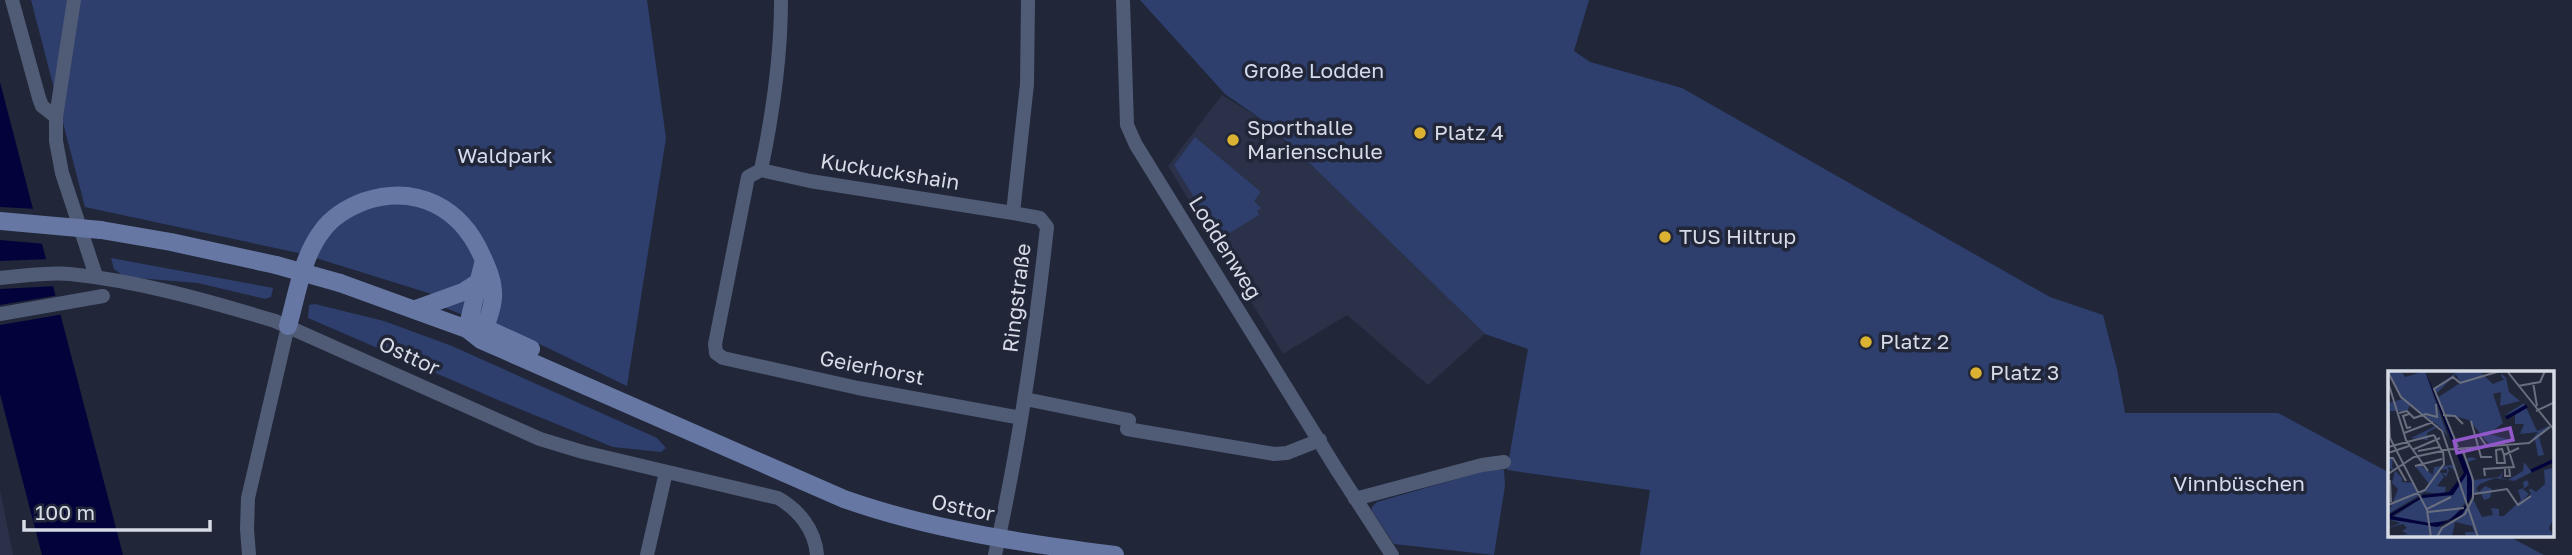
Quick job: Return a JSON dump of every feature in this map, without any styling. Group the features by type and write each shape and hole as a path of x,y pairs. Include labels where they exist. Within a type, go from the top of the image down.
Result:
{"main road":[{"path":"288,326 309,254 321,232 352,206 380,197 405,195 432,202 454,216 473,235 492,280 493,298 485,328"},
{"name":"Osttor","path":"0,221 101,230 193,246 340,283 467,329 481,340 844,499 997,547 1115,555"},
{"path":"467,329 484,260"},
{"path":"416,309 463,292 480,281"},
{"name":"Osttor","path":"467,329 485,328 651,406 693,431"}],"street":[{"path":"12,0 39,98 43,106 56,117"},
{"path":"74,0 56,117 56,141 62,173 96,276"},
{"path":"761,170 774,105 781,47 781,0"},
{"name":"Ringstraße","path":"997,547 1025,399 1047,227 1040,218 1013,213 1027,84 1028,0"},
{"name":"Loddenweg","path":"1123,0 1127,125 1136,145 1392,555"},
{"name":"Kuckuckshain","path":"761,170 810,181 1013,213"},
{"name":"Geierhorst","path":"761,170 748,177 715,344 716,353 723,358 858,388 1021,418"},
{"name":"Osttor","path":"0,278 68,274 96,276 230,307 288,326 516,429 563,446 778,498 793,509 811,531 817,555"},
{"path":"0,314 103,296"},
{"path":"249,555 246,516 248,498 288,326"},
{"path":"1025,399 1129,420 1127,429 1274,454 1287,453 1320,440"},
{"path":"1355,499 1482,465 1504,462"},
{"path":"647,555 666,472"}],"shaded area":[{"path":"0,82 123,555 42,555 0,394"},
{"path":"1222,95 1261,119 1354,204 1485,334 1428,385 1347,315 1283,354 1168,166"},
{"path":"0,490 13,555 0,555"}],"green space":[{"name":"Waldpark","path":"31,0 647,0 666,138 627,386 466,309 463,315 443,307 438,296 303,254 85,207"},
{"name":"TUS Hiltrup","path":"1140,0 1589,0 1574,51 1590,62 1682,88 2050,297 2103,315 2125,413 2278,413 2388,472 2388,538 2512,538 2544,555 1640,555 1650,490 1507,470 1528,349 1485,334 1295,149 1264,121 1225,94"},
{"path":"1195,137 1261,192 1254,201 1261,208 1257,211 1259,215 1220,239 1174,165"},
{"path":"111,258 273,288 271,297 265,299 198,283 125,277 114,269"},
{"path":"315,304 384,321 452,346 657,438 666,448 661,452 613,447 505,403 308,318 309,305"},
{"path":"1488,470 1504,470 1505,486 1494,555 1394,544 1372,511 1377,502"}],"pier":[{"path":"0,207 37,209 46,244 0,240"},
{"path":"50,259 57,286 0,289 0,261"},
{"path":"59,295 64,314 0,325 0,305"}],"place":[{"name":"Platz 4","path":"1420,133"},
{"name":"Sporthalle Marienschule","path":"1233,140"},
{"name":"TUS Hiltrup","path":"1665,237"},
{"name":"Platz 2","path":"1866,342"},
{"name":"Platz 3","path":"1976,373"}],"park label":[{"name":"Große Lodden","path":"1314,71"},
{"name":"Vinnbüschen","path":"2239,484"}]}
